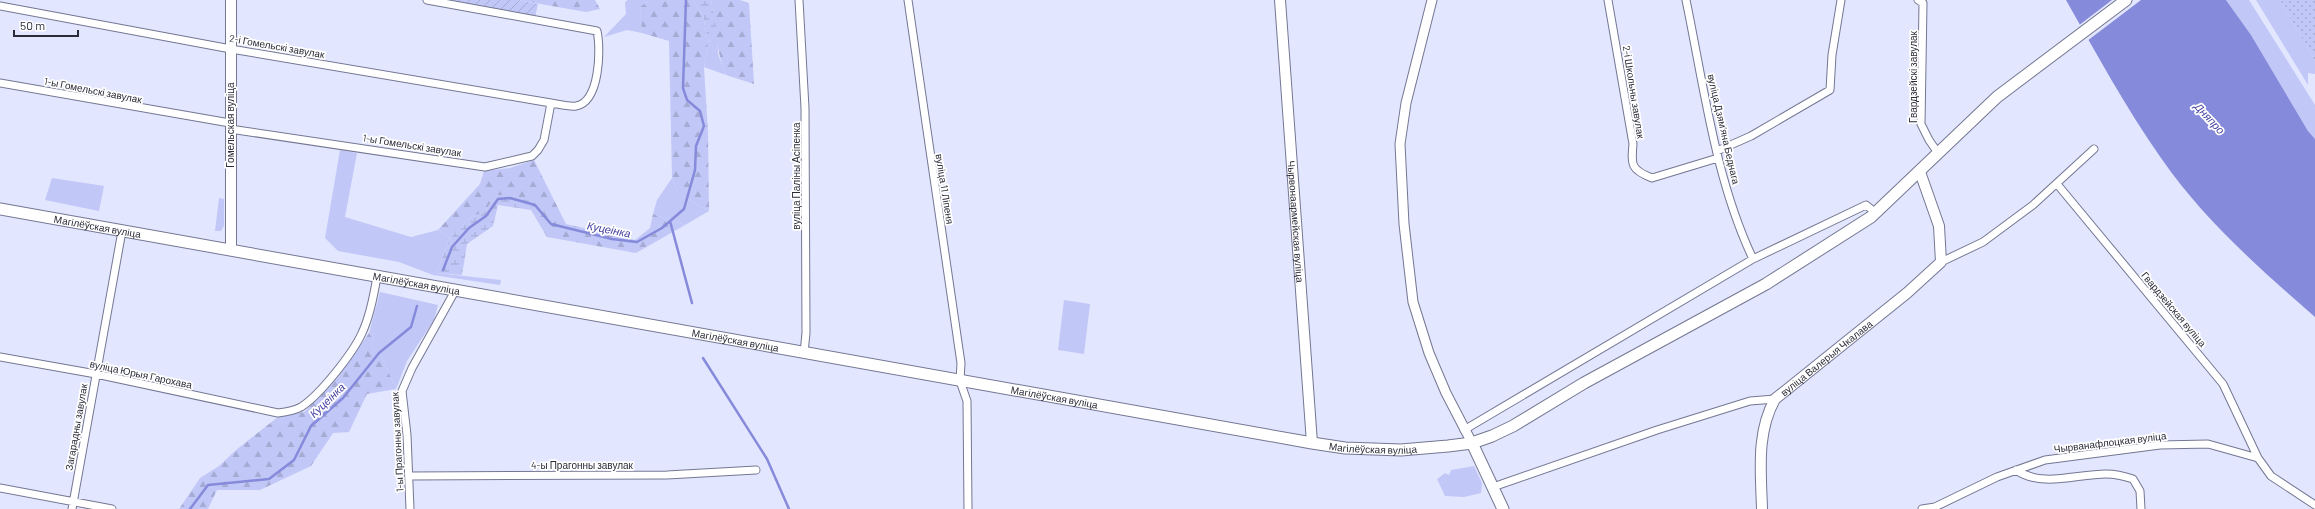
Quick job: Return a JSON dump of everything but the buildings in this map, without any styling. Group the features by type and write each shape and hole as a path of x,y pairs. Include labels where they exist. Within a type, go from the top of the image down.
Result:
{"main road":[{"name":"Гомельская вуліца","path":"231,0 231,250"},
{"name":"Чырвонаармейская вуліца","path":"1280,0 1312,444"},
{"name":"Магілёўская вуліца","path":"0,209 1312,444 1345,448 1401,450 1472,443 1492,436 1513,426 1584,384 1766,284 1815,255 1876,213 1920,172 1984,108 2126,0"},
{"path":"1920,172 1939,226 1941,262"},
{"name":"вуліца Валерыя Чкалава","path":"1775,400 1907,293 1941,262"},
{"path":"1762,509 1762,432 1767,414 1775,400"},
{"path":"1472,443 1503,509"}],"street":[{"name":"2-і Гомельскі завулак","path":"0,6 231,49 551,103 576,106 586,101 595,85 598,57 597,31 427,0"},
{"name":"вуліца Паліны Асіпенка","path":"798,0 805,108 806,333 804,353"},
{"name":"вуліца 11 Ліпеня","path":"908,0 961,363 960,381"},
{"path":"1432,0 1406,103 1400,144 1404,224 1413,302 1429,353 1464,430 1472,443"},
{"name":"2-і Школьны завулак","path":"1608,0 1632,144 1631,162 1638,173 1652,178 1718,154 1830,90 1832,55 1841,0"},
{"name":"вуліца Дзямʼяна Беднага","path":"1686,0 1718,154 1741,236 1752,259"},
{"name":"Гвардзейскі завулак","path":"1918,0 1923,3 1921,124 1938,153"},
{"name":"1-ы Гомельскі завулак","path":"0,83 230,126 485,167 532,156 544,140 551,103"},
{"name":"вуліца Валерыя Чкалава","path":"1941,262 1982,242 2033,205 2094,148"},
{"name":"Гвардзейская вуліца","path":"2057,184 2223,384 2258,458"},
{"path":"1464,430 1752,259 1866,205 1876,213"},
{"name":"Загарадны завулак","path":"72,506 122,231"},
{"name":"вуліца Юрыя Гарохава","path":"0,357 96,374 278,413 290,412 302,406 319,392 336,372 362,334 372,303 377,276"},
{"name":"1-ы Прагонны завулак","path":"410,509 409,476 402,391 412,368 455,291"},
{"path":"960,381 967,401 968,509"},
{"name":"вуліца Валерыя Чкалава","path":"1493,487 1657,430 1750,401 1775,400"},
{"name":"Чырванафлоцкая вуліца","path":"1922,509 1935,508 2016,470 2045,460 2160,445 2208,444 2258,458"},
{"path":"2258,458 2271,476 2315,505"},
{"name":"4-ы Прагонны завулак","path":"409,476 667,475 756,470"},
{"path":"2016,470 2025,476 2040,480 2106,474 2119,475 2132,479 2140,491 2141,509"},
{"path":"0,488 72,506 112,509"}],"green space":[{"path":"443,0 518,0 538,4 535,17"},
{"path":"518,0 595,0 600,9 586,12"},
{"path":"628,0 650,0 640,7 642,33 627,30 604,37 626,14 625,2"},
{"path":"650,0 693,0 703,15 708,43 704,67 708,133 709,211 678,194 672,178 669,41 642,33 640,7"},
{"path":"693,0 711,0 717,33 708,43 703,15"},
{"path":"711,0 740,0 749,3 754,84 726,75 718,47"},
{"path":"2226,0 2249,0 2315,105 2315,139 2308,131 2251,35"},
{"path":"2256,0 2280,0 2315,61 2315,74 2308,73 2308,85"},
{"path":"2280,0 2315,0 2315,61"},
{"path":"717,33 718,54 726,75 704,67 708,43"},
{"path":"340,150 357,153 345,217 411,237 438,230 450,238 436,273 501,280 500,285 433,275 399,262 338,251 325,238"},
{"path":"534,160 566,224 635,240 650,228 653,214 685,225 636,253 547,237 531,210 534,202 497,195 484,212 471,217 450,238 438,230 480,184 484,171 510,168"},
{"path":"52,178 104,186 99,211 45,200"},
{"path":"672,178 678,194 709,211 685,225 653,214 657,200"},
{"path":"497,195 509,195 534,202 531,210 498,205 493,226 467,244 462,275 436,273 450,238 471,217 484,212"},
{"path":"219,198 224,199 224,226 221,231 215,231"},
{"path":"380,292 438,305 434,320 407,361 396,389 383,360 371,346 374,335 369,333"},
{"path":"1064,300 1090,304 1084,354 1058,350"},
{"path":"369,333 374,335 371,346 383,360 396,389 367,394 349,432 333,433 311,466 260,490 217,490 208,509 179,509 200,478 219,466 236,450 278,417 304,412 338,377"},
{"path":"1474,466 1482,483 1481,493 1464,497 1445,496 1437,479 1445,473 1449,475 1451,470"}],"water":[{"name":"Дняпро","path":"2066,0 2226,0 2251,35 2308,131 2315,139 2315,317 2253,262 2195,202 2177,180 2136,120"}],"pier":[{"path":"2112,0 2141,0 2087,41 2078,26"}],"waterway":[{"name":"Куцеінка","path":"443,270 452,247 469,228 486,216 498,199 510,198 535,205 551,224 612,239 637,242 662,228 684,209 695,170 696,146 704,126 700,111 687,100 683,88 686,0"},
{"path":"670,221 692,303"},
{"name":"Куцеінка","path":"190,509 208,485 269,479 294,460 311,426 343,398 379,353 411,327 417,306"},
{"path":"703,358 767,459 789,509"}]}
